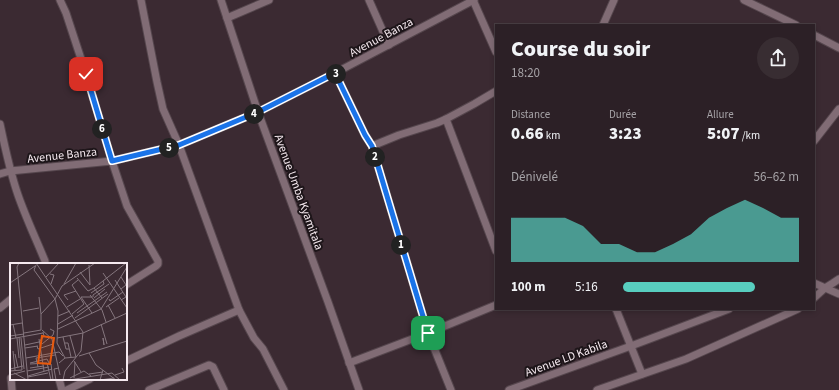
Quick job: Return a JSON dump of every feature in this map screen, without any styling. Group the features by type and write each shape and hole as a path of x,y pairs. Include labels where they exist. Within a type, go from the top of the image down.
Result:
{"street":[{"path":"60,0 66,13 86,74 127,206 158,261 156,266 127,284"},
{"path":"141,0 161,102 179,145 240,310 254,338 263,349 284,390"},
{"name":"Avenue Umba Kyamitala","path":"221,0 258,112 359,390"},
{"path":"227,18 269,0"},
{"path":"369,0 389,45"},
{"path":"473,0 495,50"},
{"name":"Avenue Banza","path":"0,174 10,171 112,161 179,145 258,112 473,0"},
{"path":"603,24 614,0"},
{"path":"744,0 757,3 790,24"},
{"path":"815,36 839,48"},
{"path":"335,73 365,135 372,146 428,333 451,390"},
{"path":"372,146 399,135 437,123 495,92"},
{"path":"815,140 839,109"},
{"path":"446,119 495,248"},
{"path":"0,124 10,171 45,263"},
{"path":"815,297 825,288 834,284 839,279"},
{"path":"815,283 839,294"},
{"path":"0,308 10,300"},
{"path":"350,363 428,333 495,304"},
{"path":"127,362 179,336 240,310"},
{"path":"616,310 642,374"},
{"name":"Avenue LD Kabila","path":"510,390 726,310"},
{"path":"597,390 686,359 796,310"},
{"path":"149,390 165,387 209,365 214,367 224,390"},
{"path":"11,380 12,390"},
{"path":"59,380 62,390"},
{"path":"67,390 88,380"}],"route":[{"path":"86,74 112,161 179,145 258,112 335,73 365,135 372,146 428,333"}]}
